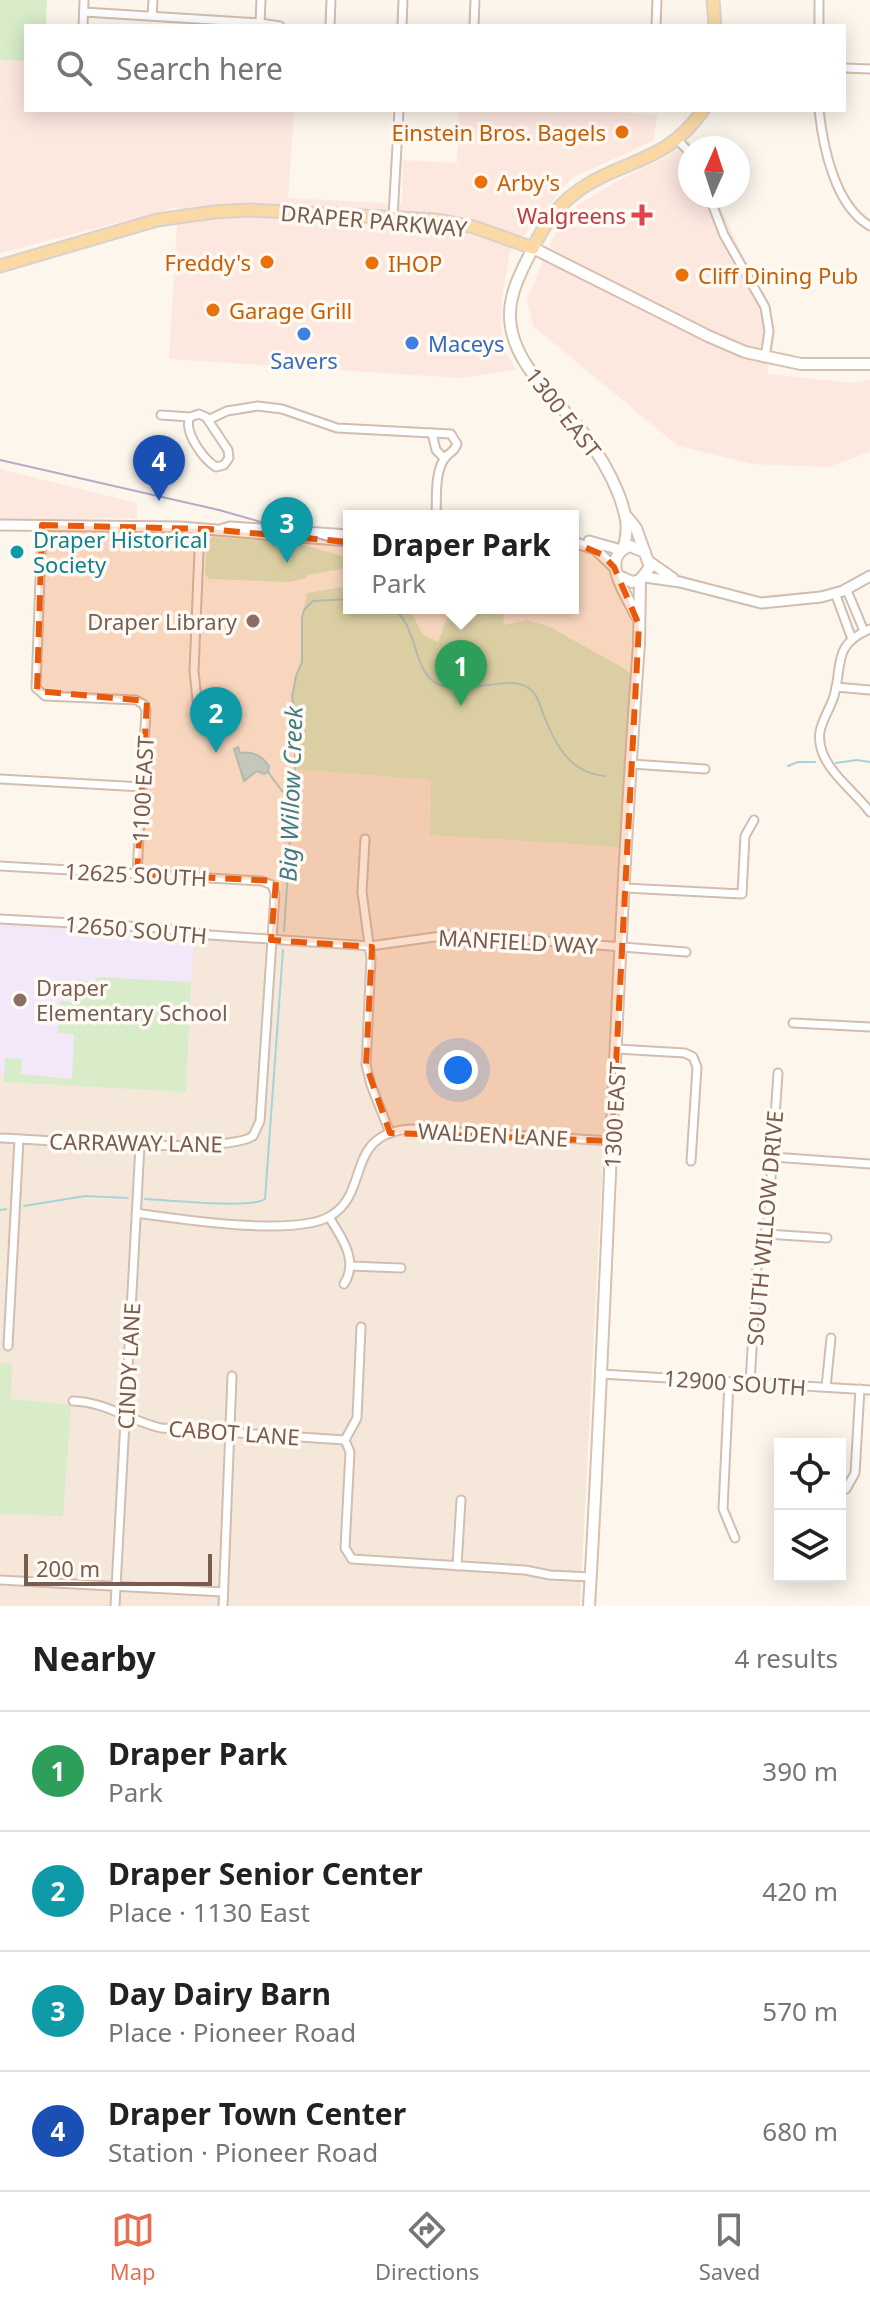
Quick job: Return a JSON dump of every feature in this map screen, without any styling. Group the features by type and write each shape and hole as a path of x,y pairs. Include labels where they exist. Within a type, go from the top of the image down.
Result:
{"main road":[{"path":"713,0 715,24"},
{"name":"1300 EAST","path":"647,557 636,528 627,516 596,450 527,365 515,342 510,321 511,302 533,248 551,216 574,193 654,155 677,139 701,112"},
{"name":"DRAPER PARKWAY","path":"0,266 157,220 191,215 249,210 459,223 533,248 708,336 765,358 820,366 870,364"},
{"name":"1300 EAST","path":"622,550 628,529 627,516"},
{"path":"630,546 647,557 642,579 625,581 616,572 614,561 622,550 630,546"},
{"name":"1300 EAST","path":"616,572 639,625"},
{"name":"1300 EAST","path":"589,1606 599,1465 612,1141 642,579"}],"street":[{"path":"83,24 84,0"},
{"path":"152,16 153,0"},
{"path":"260,23 261,0"},
{"path":"330,24 331,0"},
{"path":"402,24 403,0"},
{"path":"474,24 475,0"},
{"path":"656,24 657,0"},
{"path":"819,0 819,24"},
{"path":"84,12 267,24"},
{"path":"846,68 870,69"},
{"path":"393,217 399,112"},
{"path":"819,112 824,143 835,179 851,210 870,226"},
{"path":"714,208 724,235 765,307 769,331 765,358"},
{"path":"208,420 227,411 258,406 282,409 337,428 451,434 456,440 454,451 444,458 438,479 436,510"},
{"path":"161,415 190,417 199,414 208,420 229,454 227,462 220,467 209,462 189,430 187,422 190,417"},
{"path":"432,433 436,450 444,458"},
{"path":"0,525 230,527 343,535"},
{"name":"1100 EAST","path":"42,525 37,691 45,696 136,700 143,704 146,713 137,874"},
{"path":"198,709 194,671 200,528"},
{"path":"220,529 231,533 343,541"},
{"path":"579,542 622,550"},
{"path":"579,544 595,549 616,572"},
{"path":"647,557 680,582"},
{"path":"642,579 680,582 761,603 835,593 870,576"},
{"path":"846,588 867,630 852,639 839,659 836,687 819,729 822,750 830,766 870,812"},
{"path":"835,593 852,639"},
{"path":"836,687 870,690"},
{"path":"632,764 705,769"},
{"path":"0,779 142,787"},
{"path":"625,888 742,894 745,836 754,820"},
{"path":"365,839 362,892 370,946 366,1065 390,1133"},
{"name":"12625 SOUTH","path":"0,866 262,881 272,885"},
{"name":"CARRAWAY LANE","path":"2,1138 140,1145 238,1143 250,1139 260,1121 275,894 272,885"},
{"name":"12650 SOUTH","path":"0,919 162,928 271,940"},
{"name":"MANFIELD WAY","path":"271,940 370,946 456,934 686,952"},
{"path":"793,1023 870,1027"},
{"path":"617,1049 685,1053 693,1057 697,1067 691,1161"},
{"name":"SOUTH WILLOW DRIVE","path":"750,1383 757,1267 766,1234 778,1073"},
{"name":"WALDEN LANE","path":"329,1217 348,1199 365,1154 390,1133 410,1129 612,1141"},
{"path":"8,1346 19,1139"},
{"name":"CINDY LANE","path":"115,1606 140,1145"},
{"path":"773,1157 870,1164"},
{"path":"136,1213 191,1222 292,1226 329,1217 346,1247 350,1266 344,1284"},
{"path":"766,1234 827,1238"},
{"path":"350,1266 401,1268"},
{"path":"361,1327 357,1418 345,1440 350,1449 345,1548 348,1555 357,1560 591,1577"},
{"path":"826,1387 831,1338"},
{"name":"12900 SOUTH","path":"601,1374 870,1390"},
{"path":"223,1606 232,1376"},
{"path":"729,1382 723,1509 735,1538"},
{"path":"846,1489 855,1473 860,1389"},
{"name":"CABOT LANE","path":"73,1401 96,1403 161,1428 345,1440"},
{"path":"457,1566 461,1500"},
{"path":"0,1580 223,1592"}],"highlighted area":[{"path":"42,525 208,529 348,542 573,542 601,554 614,567 639,625 612,1141 390,1133 366,1065 372,947 271,940 276,881 137,874 147,701 37,691"}],"shaded area":[{"path":"0,60 24,61 24,112 294,112 288,198 402,204 403,160 457,163 459,112 658,115 653,141 572,178 510,252 502,298 501,327 506,352 516,370 460,378 169,359 178,207 0,253"},
{"path":"678,149 678,208 721,208 765,302 775,333 767,374 855,383 870,380 870,452 828,467 752,464 678,446 533,326 527,300 553,238 577,206 615,182"},
{"path":"0,469 137,503 137,518 0,520"},
{"path":"294,769 431,780 430,835 619,847 580,1606 0,1606 0,915 167,924 201,931 263,936 269,928 278,929 285,832"},
{"path":"0,925 194,937 186,1092 4,1082 5,1075 0,1075"}],"green space":[{"path":"0,0 47,0 46,24 24,24 24,61 0,60"},
{"path":"213,537 297,543 343,556 343,569 307,575 307,578 288,582 209,579 205,574 207,541"},
{"path":"343,587 343,614 412,614 423,635 438,642 449,614 503,614 504,625 527,620 548,626 627,670 630,675 619,847 430,835 431,780 294,769 295,714 292,697 302,662 302,618 307,593"},
{"path":"97,977 191,982 186,1092 4,1082 5,1058 22,1059 21,1074 72,1079 74,1034 58,1033 60,1001 76,1002 77,979 96,982"},
{"path":"0,1363 12,1363 11,1399 71,1405 63,1516 0,1514"}],"water":[{"path":"238,747 240,753 263,759 269,766 268,772 257,771 244,781 234,749"}],"waterway":[{"name":"Big Willow Creek","path":"284,931 295,765 292,697 302,662 302,618 304,610 313,601 343,599"},
{"name":"Big Willow Creek","path":"399,614 406,623 421,665 433,681 458,688 500,683 525,686 536,695 554,738 573,764 582,770 605,776"},
{"name":"Big Willow Creek","path":"788,766 798,762 815,762"},
{"name":"Big Willow Creek","path":"836,763 870,762"},
{"path":"268,772 290,798"},
{"name":"Big Willow Creek","path":"145,1199 227,1204 265,1199 283,950"},
{"name":"Big Willow Creek","path":"24,1206 85,1196 128,1198"},
{"name":"Big Willow Creek","path":"0,1210 6,1209"}],"tram line":[{"path":"0,460 219,510 343,545"}],"place":[{"name":"Einstein Bros. Bagels","path":"622,132"},
{"name":"Arby's","path":"481,182"},
{"name":"Walgreens","path":"642,215"},
{"name":"Freddy's","path":"267,262"},
{"name":"IHOP","path":"372,263"},
{"name":"Cliff Dining Pub","path":"682,275"},
{"name":"Garage Grill","path":"213,310"},
{"name":"Savers","path":"304,334"},
{"name":"Maceys","path":"412,343"},
{"name":"Draper Town Center","path":"159,501"},
{"name":"Draper Historical Society","path":"17,552"},
{"name":"Day Dairy Barn","path":"287,563"},
{"name":"Draper Library","path":"253,621"},
{"name":"Draper Park","path":"461,706"},
{"name":"Draper Senior Center","path":"216,753"},
{"name":"Draper Elementary School","path":"20,1000"}]}
